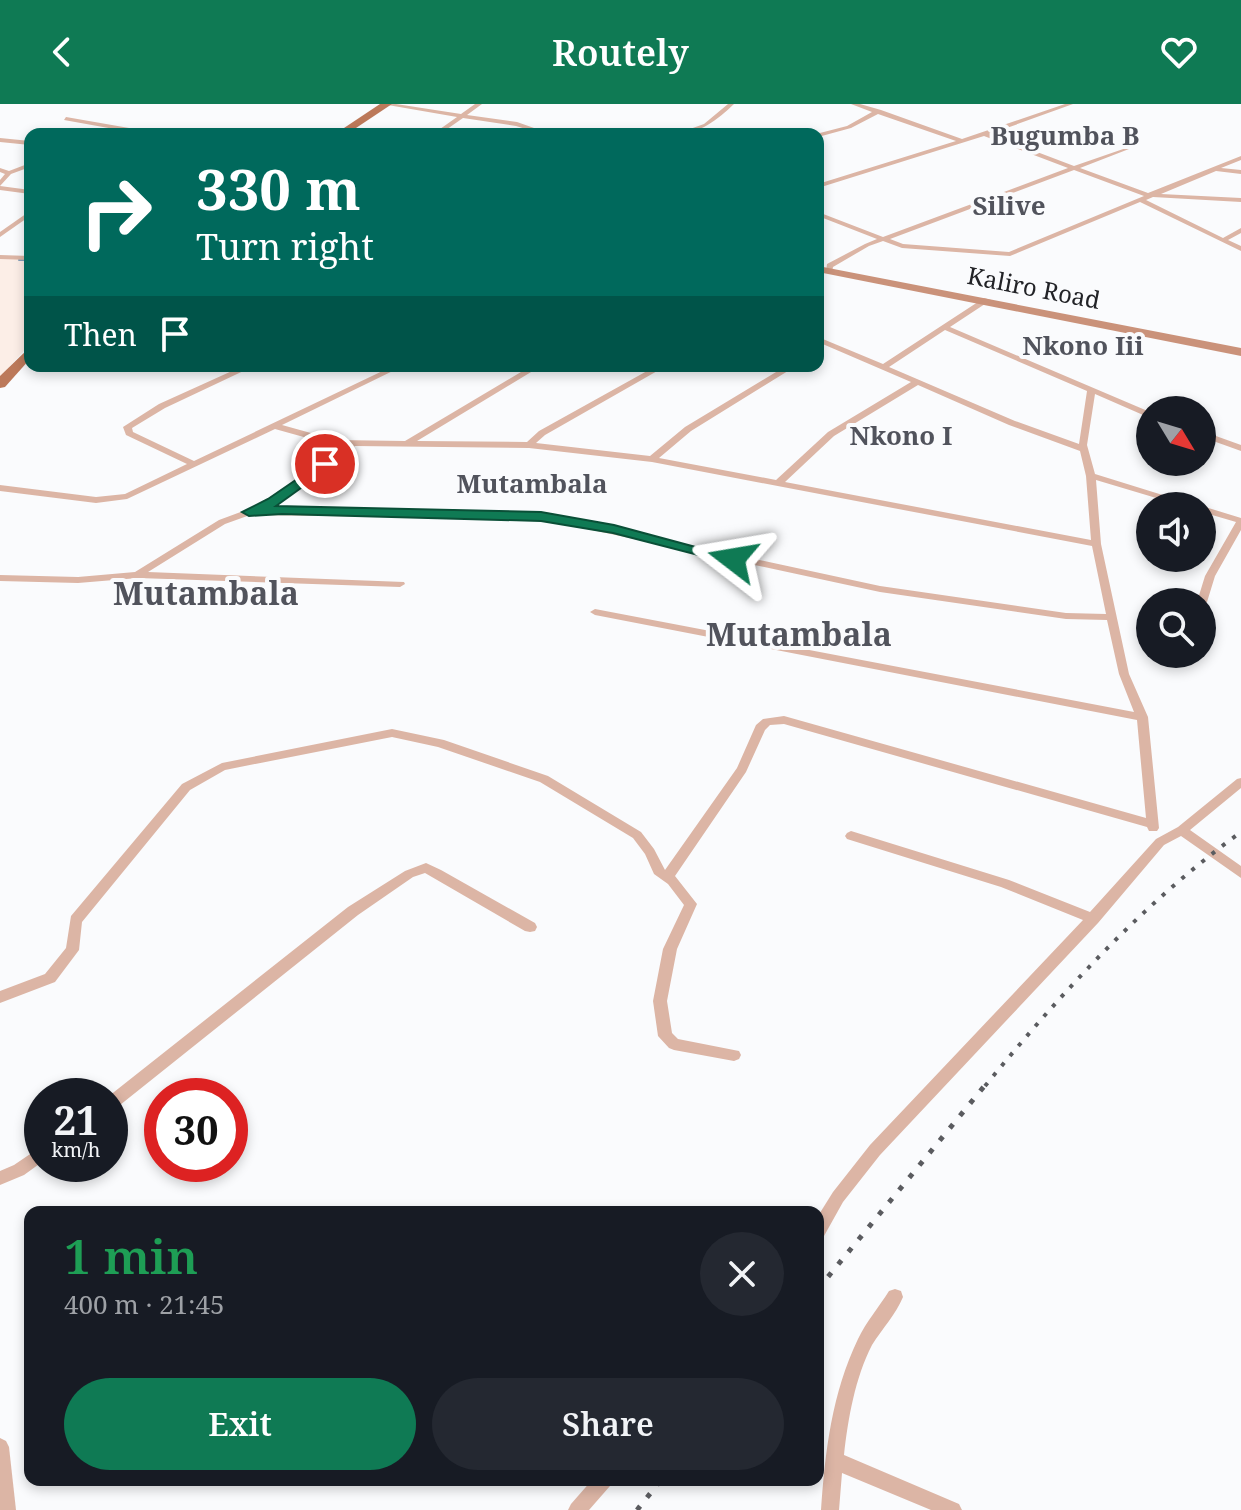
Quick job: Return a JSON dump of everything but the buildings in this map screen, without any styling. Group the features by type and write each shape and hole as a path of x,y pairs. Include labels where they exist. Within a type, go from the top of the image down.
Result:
{"main road":[{"path":"350,128 389,104"},
{"name":"Kaliro Road","path":"825,268 1241,352"},
{"path":"0,384 24,358"}],"street":[{"path":"389,104 529,128"},
{"path":"445,128 479,104"},
{"path":"697,128 706,125 731,104"},
{"path":"854,104 960,140"},
{"path":"824,184 1070,104"},
{"path":"824,133 849,127 879,111"},
{"path":"66,119 118,128"},
{"path":"984,134 1076,167 1144,197 1241,249"},
{"path":"0,140 24,142"},
{"path":"825,268 883,239 1127,148"},
{"path":"824,216 919,249 1010,254 1241,158"},
{"path":"24,167 9,173 0,186 24,191"},
{"path":"1215,169 1241,172"},
{"path":"0,170 9,173"},
{"path":"1144,197 1241,200"},
{"path":"0,235 24,217"},
{"path":"1224,240 1241,230"},
{"path":"0,257 24,258"},
{"path":"885,366 987,300"},
{"path":"944,327 1136,410"},
{"path":"824,342 1012,423 1084,449"},
{"path":"824,348 830,344"},
{"path":"192,463 129,433 127,427 162,406 237,372"},
{"path":"0,488 112,500 127,496 387,372"},
{"path":"409,442 527,372"},
{"path":"529,445 542,433 651,372"},
{"path":"652,459 688,429 782,372"},
{"path":"780,481 831,434 918,382"},
{"path":"1091,392 1084,449 1091,476 1096,544 1124,674 1142,717 1152,824 1160,842"},
{"path":"275,426 336,443 529,445 652,459 780,481 1096,544"},
{"path":"1216,439 1241,448"},
{"path":"137,575 222,522 273,502 352,444"},
{"path":"1091,476 1145,492"},
{"path":"249,512 282,509 541,516 614,529 733,559 880,589 1066,616 1112,617"},
{"path":"1206,588 1241,522 1216,514"},
{"path":"166,558 169,575"},
{"path":"0,578 78,580 169,575 400,584"},
{"path":"595,612 1142,717"},
{"path":"669,880 742,769 760,728 775,719 1152,824"},
{"path":"0,997 50,978 72,950 76,920 186,787 222,767 392,733 440,743 544,779 637,835 650,852 658,871 691,904 668,962 660,1001 665,1036 674,1044 734,1055"},
{"path":"824,1221 838,1197 875,1150 1093,919 1160,842 1182,830 1241,782"},
{"path":"1182,830 1241,873"},
{"path":"851,836 1005,883 1093,919"},
{"path":"128,1090 353,911 409,874 426,868 530,927"},
{"path":"0,1178 24,1166"},
{"path":"830,1510 833,1460 843,1405 864,1343 895,1297"},
{"path":"0,1447 7,1510"},
{"path":"833,1460 953,1510"},
{"path":"577,1510 599,1486"}],"shaded area":[{"path":"0,258 24,260 24,351 0,377"}],"waterway":[{"path":"19,260 24,260"}],"railway":[{"path":"985,1086 1105,950 1170,888 1241,832"},
{"path":"824,1282 986,1084"},
{"path":"637,1510 656,1486"}],"district":[{"name":"Bugumba B","path":"1065,135"},
{"name":"Silive","path":"1009,205"},
{"name":"Nkono Iii","path":"1083,345"},
{"name":"Nkono I","path":"901,435"},
{"name":"Mutambala","path":"532,483"},
{"name":"Mutambala","path":"206,592"},
{"name":"Mutambala","path":"799,633"}],"route":[{"path":"325,464 273,502 249,512 282,509 541,516 614,529 733,559"}]}
